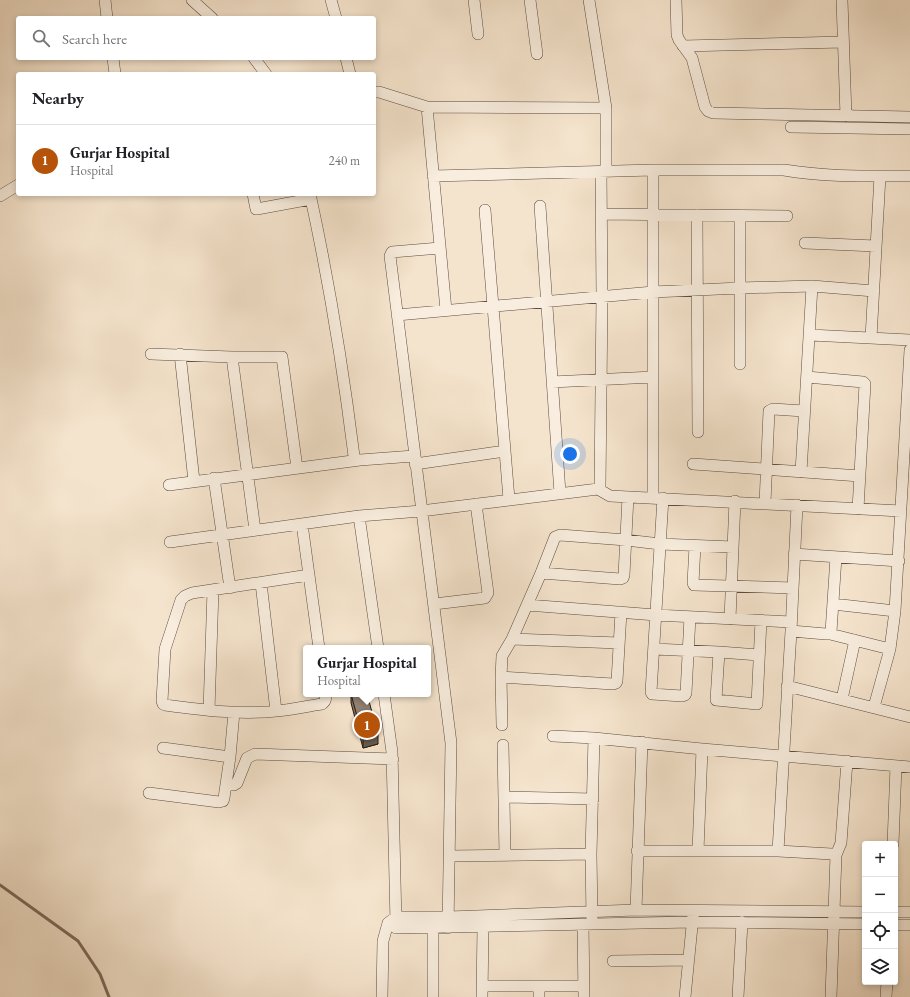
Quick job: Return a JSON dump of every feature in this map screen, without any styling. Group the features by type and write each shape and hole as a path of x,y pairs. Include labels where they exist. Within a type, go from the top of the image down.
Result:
{"street":[{"path":"105,0 107,16"},
{"path":"192,0 210,16"},
{"path":"332,0 336,16"},
{"path":"474,0 478,34"},
{"path":"530,0 537,54"},
{"path":"589,0 606,108 601,214 601,491"},
{"path":"676,0 677,35 692,58 705,107 708,111 713,113 910,117"},
{"path":"842,0 846,116"},
{"path":"683,46 843,42"},
{"path":"113,60 115,72"},
{"path":"256,60 264,72"},
{"path":"346,60 350,72"},
{"path":"376,92 427,107 606,108"},
{"path":"427,107 446,310"},
{"path":"791,127 910,129"},
{"path":"433,176 653,170 784,170 804,174 910,176"},
{"path":"653,170 653,484 658,498 660,544 652,694 685,695 686,693 690,616"},
{"path":"871,338 880,176"},
{"path":"0,196 16,186"},
{"path":"254,196 257,210 311,196 335,322 354,456 356,459 360,460"},
{"path":"540,206 560,493"},
{"path":"485,210 509,499"},
{"path":"601,214 787,216"},
{"path":"697,215 698,432"},
{"path":"740,216 740,364"},
{"path":"805,243 876,246"},
{"path":"440,248 392,252 390,254 450,743 448,922"},
{"path":"397,314 653,292 812,286 874,291"},
{"path":"801,472 812,286"},
{"path":"810,335 910,340"},
{"path":"874,707 890,648 895,611 901,511 907,451 910,350"},
{"path":"151,354 282,358 297,468"},
{"path":"180,354 194,481"},
{"path":"232,357 255,530"},
{"path":"552,382 653,377"},
{"path":"807,377 863,382 865,384 858,509"},
{"path":"765,503 769,412 773,409 804,411"},
{"path":"169,484 360,460 415,460 505,451"},
{"path":"693,464 860,476"},
{"path":"214,478 230,588"},
{"path":"170,542 359,516 421,511 560,493 601,491 610,496 735,501 901,511"},
{"path":"541,573 620,579 624,575 628,497"},
{"path":"730,619 735,501"},
{"path":"434,604 485,598 487,596 488,593 476,504"},
{"path":"778,851 793,588 796,505"},
{"path":"359,516 378,645"},
{"path":"302,524 319,645"},
{"path":"502,725 502,656 512,640 554,539 558,536 626,540 660,544 733,547"},
{"path":"695,546 692,583 695,585 793,588"},
{"path":"794,554 899,561"},
{"path":"830,634 836,557"},
{"path":"309,576 192,593 185,596 181,600 165,649 162,701 165,705 209,710 234,712 276,711 322,704 325,702 326,697"},
{"path":"261,583 276,711"},
{"path":"209,710 213,590"},
{"path":"833,604 895,611"},
{"path":"527,605 656,615 761,620 890,648"},
{"path":"501,677 616,683 621,612"},
{"path":"719,652 716,700 755,704 758,702 761,620"},
{"path":"512,640 619,643"},
{"path":"842,699 855,640"},
{"path":"654,649 759,654"},
{"path":"787,686 910,717"},
{"path":"382,997 383,941 393,922 393,759 384,697"},
{"path":"149,792 219,802 223,801 230,757 234,712"},
{"path":"553,736 642,742 702,749 910,767"},
{"path":"483,927 482,991 584,992 588,924 592,911 591,854 594,738"},
{"path":"636,910 642,742"},
{"path":"503,745 505,855"},
{"path":"163,748 230,757"},
{"path":"698,851 702,749"},
{"path":"226,785 234,785 237,783 247,758 255,754 393,759"},
{"path":"831,997 836,855 841,843 847,762"},
{"path":"893,841 896,766"},
{"path":"504,797 592,798"},
{"path":"637,851 778,851 836,855"},
{"path":"449,856 591,854"},
{"path":"393,922 448,922 592,911 636,910 862,912"},
{"path":"685,997 693,910"},
{"path":"898,912 910,912"},
{"path":"393,922 433,928 448,922 483,927 692,922 862,924"},
{"path":"738,997 742,922"},
{"path":"898,925 910,925"},
{"path":"433,928 433,997"},
{"path":"613,961 688,960"},
{"path":"886,997 887,985"}],"building":[{"path":"352,697 368,697 378,734 363,738"}],"waterway":[{"path":"0,885 78,941 100,974 109,997"}],"place":[{"name":"Gurjar Hospital","path":"367,725"}]}
